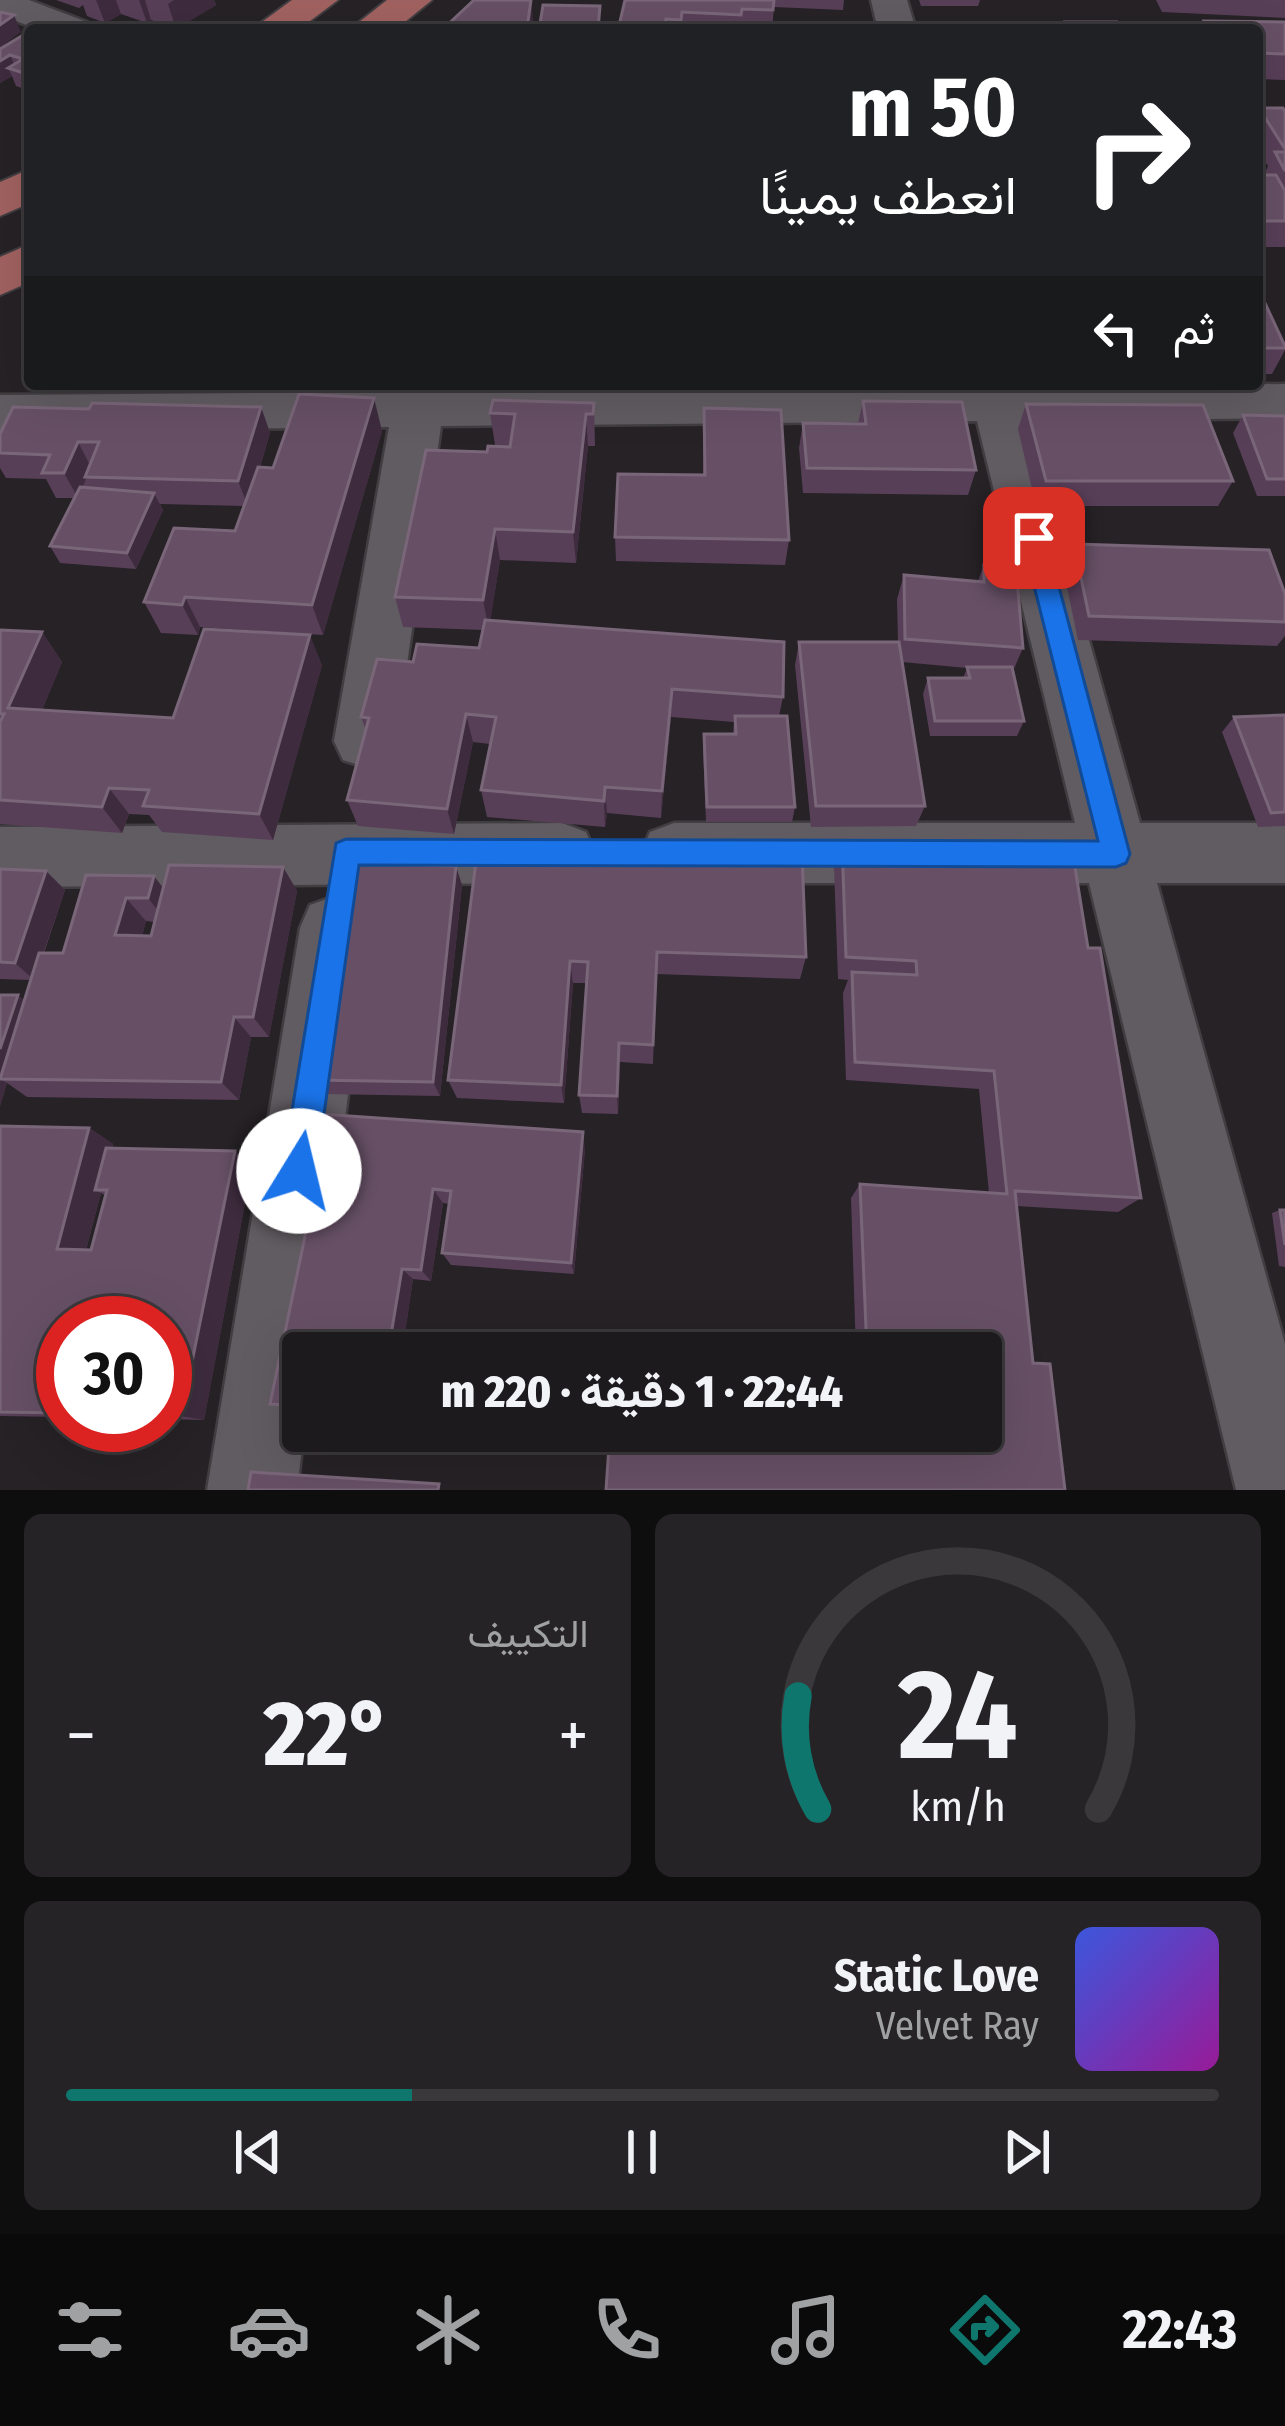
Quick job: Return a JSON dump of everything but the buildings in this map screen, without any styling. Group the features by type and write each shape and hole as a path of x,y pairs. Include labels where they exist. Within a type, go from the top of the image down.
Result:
{"main road":[{"path":"281,24 319,0"},
{"path":"378,24 413,0"}],"street":[{"path":"0,2 41,24"},
{"path":"996,393 1281,1490"},
{"path":"0,412 420,395 996,393 1285,401"},
{"path":"252,1490 346,852 420,395"},
{"path":"0,857 346,852 1285,853"}],"route":[{"path":"299,1171 346,852 1116,854 1034,538"}]}
